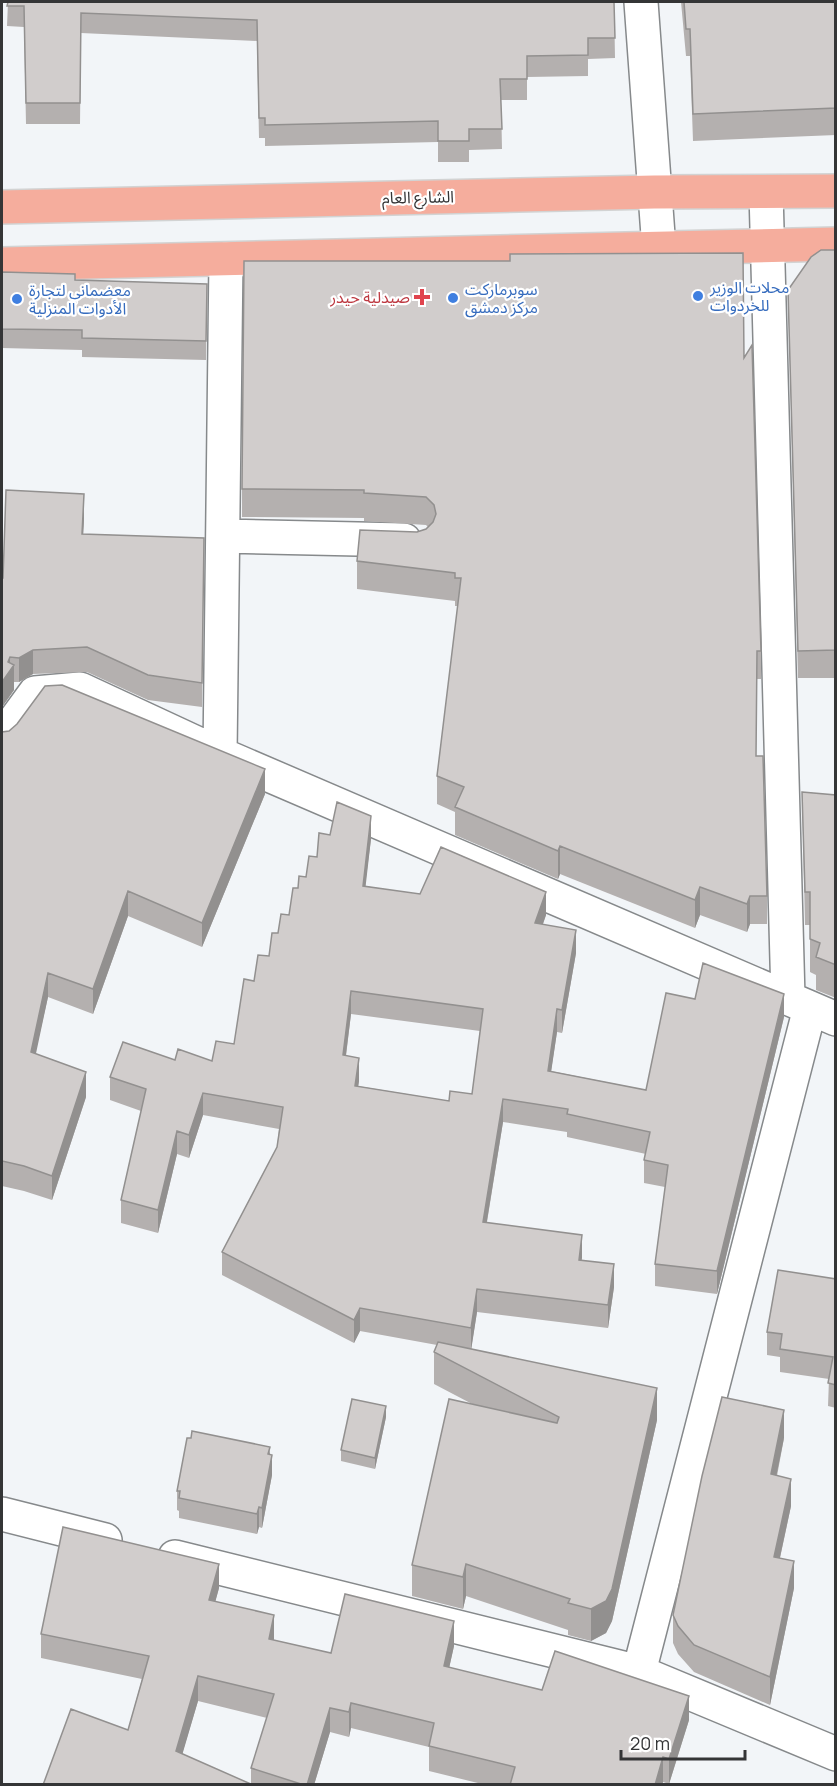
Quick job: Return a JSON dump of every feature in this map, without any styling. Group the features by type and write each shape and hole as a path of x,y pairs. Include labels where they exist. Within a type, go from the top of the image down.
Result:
{"main road":[{"name":"الشارع العام","path":"2,207 654,192 836,191"},
{"path":"2,264 836,244"}],"street":[{"path":"641,2 659,249"},
{"path":"639,1672 811,1008 766,192"},
{"path":"220,754 226,259"},
{"path":"223,536 417,541"},
{"path":"2,738 35,693 80,689 220,754 811,1008"},
{"path":"2,1514 639,1672 836,1754"}],"building":[{"path":"8,2 614,2 615,38 588,38 588,55 527,56 527,79 500,79 502,129 469,129 469,141 438,141 438,121 265,125 265,118 259,118 257,20 81,13 80,103 26,103 24,6 7,6"},
{"path":"684,2 836,2 836,108 693,114 690,29 686,29"},
{"path":"821,250 836,250 836,650 798,651 788,290 811,257"},
{"path":"743,253 744,358 752,345 761,651 757,651 756,756 763,756 767,896 750,896 747,904 700,887 695,900 560,846 558,851 455,807 464,787 437,776 461,578 455,578 455,573 357,561 360,530 417,532 426,529 433,522 436,514 434,505 426,497 364,493 364,490 242,489 244,261 510,261 510,254"},
{"path":"2,272 75,274 75,280 207,284 206,341 82,338 82,330 2,329"},
{"path":"6,490 84,494 82,534 204,538 202,683 148,675 87,647 33,650 19,658 10,657 8,662 14,665 2,682 2,578"},
{"path":"62,685 265,769 202,923 128,891 93,989 48,973 31,1052 86,1072 52,1176 2,1161 2,732 9,731 17,724 45,686"},
{"path":"802,792 836,795 836,965 816,957 820,943 810,939 810,892 805,892"},
{"path":"337,802 371,816 363,886 420,894 441,847 546,892 535,923 576,930 562,1010 557,1009 548,1071 646,1090 666,993 695,999 703,963 784,994 717,1271 655,1264 668,1165 644,1160 650,1132 567,1114 568,1109 503,1099 483,1222 582,1235 579,1260 614,1264 608,1305 477,1289 471,1328 360,1308 354,1320 222,1252 277,1147 283,1107 203,1093 189,1135 177,1131 158,1210 121,1200 146,1089 110,1077 123,1042 175,1060 178,1049 212,1061 216,1041 234,1044 244,979 254,981 258,955 269,956 272,933 278,933 281,914 289,915 293,888 298,888 299,876 306,877 309,856 317,857 319,833 330,835","holes":["351,991 483,1009 472,1094 450,1091 449,1101 355,1086 359,1058 343,1055"]},
{"path":"778,1270 836,1279 836,1385 828,1383 833,1357 780,1349 782,1334 767,1332"},
{"path":"438,1342 657,1388 612,1589 606,1601 591,1609 568,1603 570,1599 466,1564 463,1577 412,1565 449,1399 557,1423 559,1417 434,1352"},
{"path":"722,1397 784,1410 771,1474 791,1479 774,1557 794,1561 770,1677 694,1645 678,1626 673,1615 702,1476"},
{"path":"352,1399 386,1406 375,1458 341,1450"},
{"path":"192,1431 270,1447 268,1454 272,1455 262,1508 259,1507 257,1514 179,1498 180,1491 177,1491 187,1438 191,1438"},
{"path":"63,1527 219,1564 209,1600 274,1615 269,1639 331,1653 345,1594 454,1621 444,1666 542,1690 555,1651 689,1696 669,1759 663,1757 655,1785 510,1785 515,1767 429,1746 434,1723 351,1703 349,1712 330,1708 307,1785 304,1785 251,1768 274,1694 198,1676 176,1751 253,1785 43,1785 71,1709 128,1730 149,1656 41,1634"}],"place":[{"name":"محلات الوزير للخردوات","path":"698,296"},
{"name":"صيدلية حيدر","path":"422,297"},
{"name":"سوبرماركت مركز دمشق","path":"453,298"},
{"name":"معضماني لتجارة الأدوات المنزلية","path":"17,299"}]}
